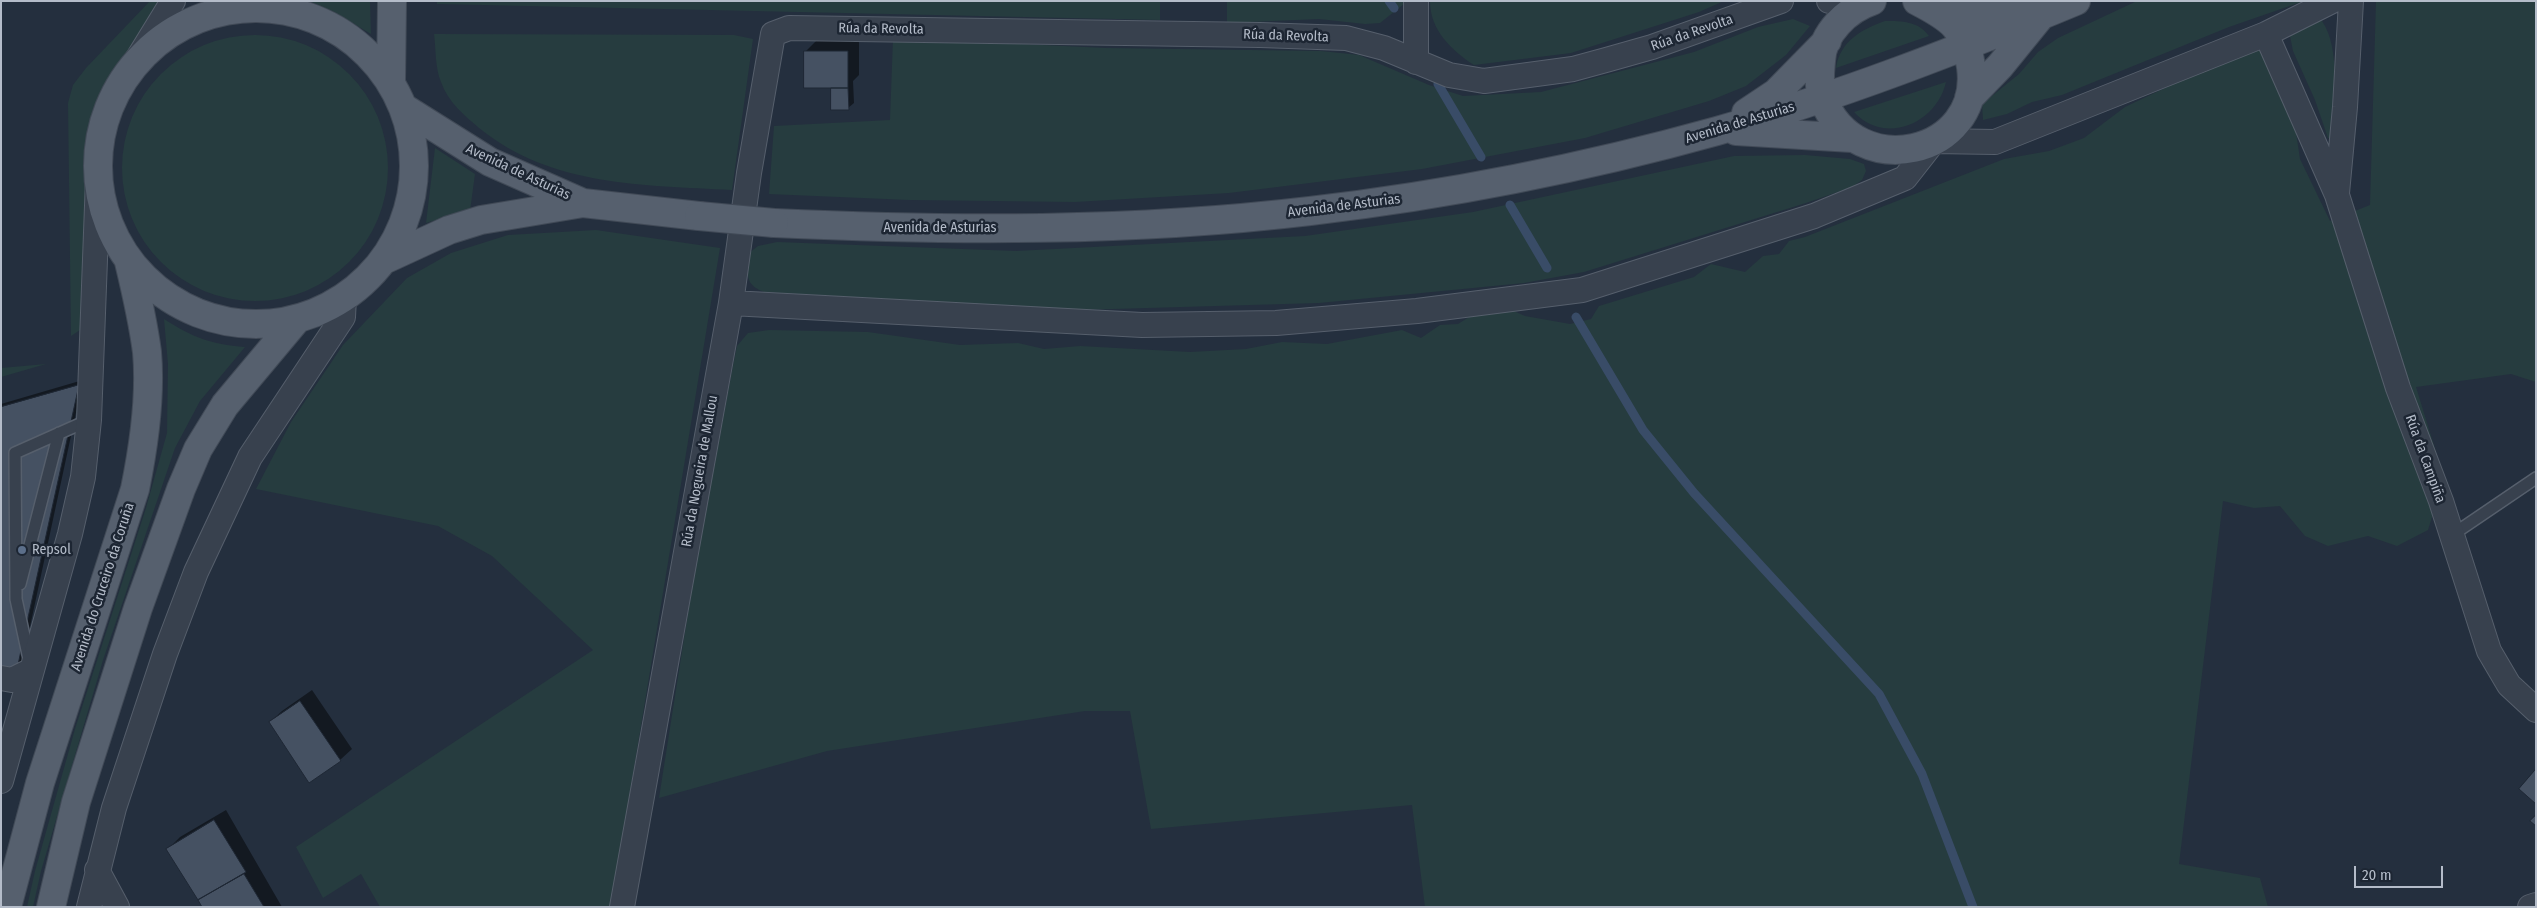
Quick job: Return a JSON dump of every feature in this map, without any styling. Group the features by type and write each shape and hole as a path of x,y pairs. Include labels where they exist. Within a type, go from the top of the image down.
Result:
{"main road":[{"path":"391,83 392,1"},
{"path":"1917,1 1946,16 1959,30 1968,47 1972,79 1969,98"},
{"name":"Avenida de Asturias","path":"384,260 449,230 481,220 583,203 774,223 909,229 1127,225 1309,211 1412,197 1525,177 1720,130 1822,98 1968,47 2076,1"},
{"path":"1865,3 1836,26 1827,41 1821,56 1820,84 1822,98 1836,124 1852,138 1876,149 1900,151 1934,141 1954,124 1969,98 2000,66 2041,16"},
{"path":"259,8 287,11 311,17 333,28 359,46 391,83 404,108 412,137 414,175 405,221 384,260 366,280 344,297 310,315 259,325 231,323 198,313 170,298 144,279 129,262 111,230 98,179 102,132 115,95 130,71 152,48 170,34 211,9 259,8"},
{"path":"1946,16 2041,16"},
{"path":"1720,130 1776,93 1827,41"},
{"name":"Avenida de Asturias","path":"404,108 490,162 583,203"},
{"path":"1720,130 1852,138"},
{"name":"Avenida do Cruceiro da Coruña","path":"7,907 40,783 135,489 142,456 148,380 147,352 129,262"},
{"path":"51,907 76,802 138,608 181,489 198,449 225,405 297,318"}],"street":[{"path":"130,71 173,1"},
{"path":"1416,1 1416,62"},
{"name":"Rúa da Revolta","path":"773,34 789,28 1346,38 1384,48 1448,75 1484,81 1573,69 1652,47 1780,1"},
{"path":"1829,1 1865,3"},
{"path":"731,303 1142,325 1276,323 1417,311 1582,290 1814,216 1905,178 1934,141 1995,142 2266,34 2332,1"},
{"name":"Rúa da Campiña","path":"2337,195 2345,106 2350,1"},
{"name":"Rúa da Nogueira de Mallou","path":"622,907 731,303 749,173 773,34"},
{"name":"Rúa da Campiña","path":"2266,34 2337,195 2398,388 2452,535 2489,651 2509,684 2536,710"},
{"path":"1,781 5,749 32,670 70,534 83,477 89,420 98,179"},
{"path":"89,907 114,808 165,654 196,572 250,457 343,317 344,297"},
{"path":"1,678 12,680 32,670"},
{"path":"97,870 117,907"},
{"path":"2530,907 2536,905"}],"lane":[{"path":"32,670 16,600 15,453 89,420"},
{"path":"16,600 59,433"},
{"path":"2452,535 2536,478"}],"green space":[{"path":"150,1 162,1 107,81 89,136 86,326 71,336 68,103 73,85 86,68"},
{"path":"309,1 370,1 371,34 332,11"},
{"path":"437,1 1160,1 1160,20 437,4"},
{"path":"1227,1 1404,1 1404,4 1380,23 1365,24 1319,19 1227,23"},
{"path":"1430,1 1724,1 1699,12 1571,53 1474,65 1457,53 1443,38 1434,21"},
{"path":"2137,1 2304,1 2229,27 2062,95 2032,102 2007,114 1983,120 1982,104 2019,74 2038,52 2058,38"},
{"path":"2376,1 2536,1 2536,382 2511,374 2416,387 2444,478 2428,530 2397,546 2368,536 2328,546 2305,536 2280,506 2254,508 2223,501 2179,864 2260,878 2268,907 1425,907 1412,805 1151,829 1130,711 1085,711 827,751 659,798 694,575 731,376 737,346 748,333 769,330 868,332 960,345 1018,343 1044,349 1080,346 1190,352 1246,349 1282,342 1327,344 1402,330 1421,338 1440,325 1458,324 1477,312 1507,308 1525,316 1570,324 1591,319 1599,306 1694,277 1711,264 1745,272 1763,256 1779,254 1789,241 1805,237 2004,159 2049,151 2084,138 2125,107 2247,49 2263,51 2294,119 2300,159 2330,221 2370,205"},
{"path":"1793,19 1810,26 1786,55 1746,86 1709,101 1585,138 1422,169 1229,193 1075,202 910,200 769,194 774,126 890,120 893,38 1106,48 1321,51 1359,55 1429,85 1463,96 1541,92 1694,52 1758,27"},
{"path":"2312,20 2322,21 2332,46 2335,77 2333,138 2328,138 2315,100 2293,51 2290,36 2293,29"},
{"path":"1885,21 1915,25 1920,27 1929,36 1836,68 1842,50 1853,37"},
{"path":"434,34 734,35 753,39 732,190 632,184 600,179 568,172 537,162 507,147 473,123 457,108 448,96 438,71"},
{"path":"255,35 281,38 306,46 329,58 349,74 365,94 377,117 385,142 388,168 385,194 377,219 365,242 349,262 329,278 306,290 281,298 255,301 229,298 204,290 181,278 161,262 145,242 133,219 125,194 122,168 125,142 133,117 145,94 161,74 181,58 204,46 229,38"},
{"path":"1946,82 1941,96 1932,109 1908,125 1894,128 1880,127 1866,122 1854,112"},
{"path":"435,148 475,174 470,211 426,223"},
{"path":"1805,155 1850,159 1864,164 1866,171 1862,180 1852,187 1806,203 1584,272 1524,283 1319,303 1079,310 764,292 757,289 748,277 749,253 758,246 777,242 1016,251 1305,236 1473,212 1734,156"},
{"path":"596,230 720,248 611,907 380,907 361,874 323,898 296,847 593,650 492,556 438,526 256,489 291,422 343,345 407,278 451,253 508,235"},
{"path":"164,319 184,331 203,339 245,347 200,401 175,448 103,660 41,871 33,907 27,907 35,871 75,729 146,508 167,433 168,364"},
{"path":"46,364 1,377 1,368"}],"building":[{"path":"804,51 848,51 848,88 804,88"},
{"path":"831,88 848,88 849,110 831,110"},
{"name":"Repsol","path":"79,385 12,694 1,669 1,407"},
{"path":"300,701 341,761 309,783 269,722"},
{"path":"2536,769 2536,804 2519,789"},
{"path":"2536,815 2536,826 2530,821"},
{"path":"214,820 246,872 198,900 166,849"},
{"path":"244,874 264,907 202,907 198,900"}],"waterway":[{"path":"1389,1 1394,8"},
{"path":"1438,84 1481,157"},
{"path":"1510,205 1547,268"},
{"path":"1576,317 1643,430 1694,493 1879,694 1922,774 1973,907"}],"place":[{"name":"Repsol","path":"22,550"}]}
